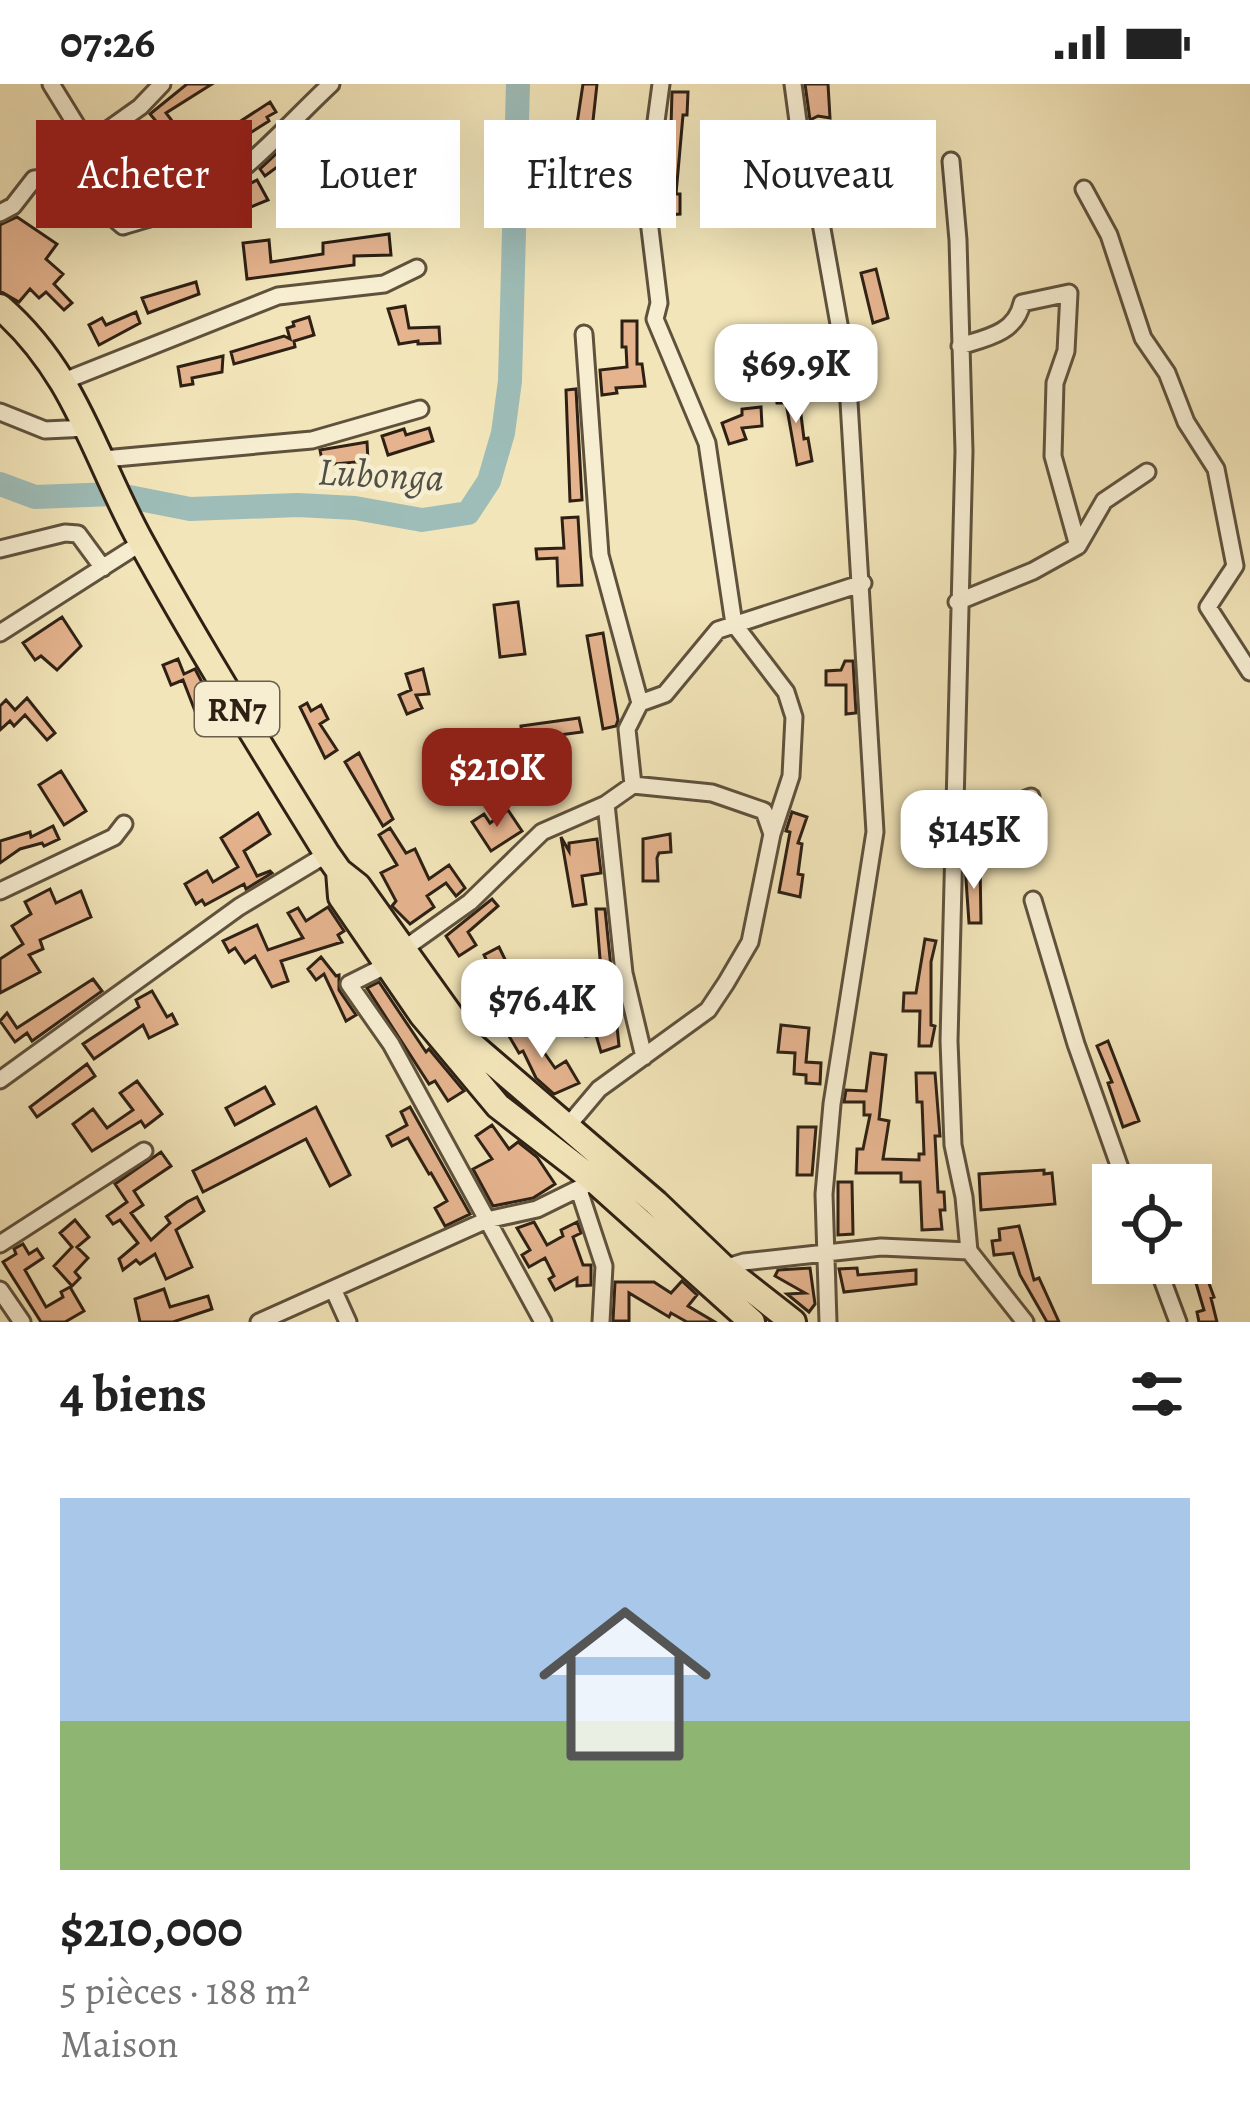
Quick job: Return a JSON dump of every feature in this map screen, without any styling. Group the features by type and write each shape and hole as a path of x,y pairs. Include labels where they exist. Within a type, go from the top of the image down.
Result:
{"main road":[{"name":"RN7","path":"0,308 29,332 64,381 141,543 333,863 358,886 397,957 499,1106 596,1180 752,1322"},
{"name":"RN7","path":"463,1051 566,1128 596,1180 656,1204 724,1268 793,1322"}],"street":[{"path":"51,84 73,120"},
{"path":"122,120 163,84"},
{"path":"252,162 331,84"},
{"path":"566,1128 599,1089 708,1010 750,942 772,834 790,776 794,717 786,692 734,625 707,443 656,319 659,302 646,196 661,84"},
{"path":"793,84 806,181 819,212 848,370 875,832 832,1104 824,1194 828,1322"},
{"path":"951,161 964,451 949,1040 952,1145 964,1197 969,1251 1025,1322"},
{"path":"0,213 13,206 36,179"},
{"path":"1084,189 1109,235 1144,338 1168,373 1186,422 1216,469 1235,566 1208,607 1250,672"},
{"path":"64,381 278,296 384,284 417,268"},
{"path":"960,346 1001,333 1019,317 1022,303 1069,293 1066,351 1055,383 1053,456 1078,546"},
{"path":"584,334 600,555 640,703 627,730 633,785"},
{"path":"107,472 312,440 420,409"},
{"path":"0,412 45,430 88,428"},
{"path":"957,602 1033,571 1078,546 1104,501 1147,472"},
{"path":"0,549 78,534 104,568"},
{"path":"0,633 141,543"},
{"path":"640,703 664,694 718,630 863,583"},
{"path":"543,1322 391,1044 349,984 397,957 470,902 542,832 606,804 633,785 712,793 764,812 772,834"},
{"path":"955,827 1030,797"},
{"path":"606,804 624,973 644,1057"},
{"path":"0,890 115,837 124,824"},
{"path":"0,1080 239,907 333,863"},
{"path":"1033,900 1119,1164"},
{"path":"0,1244 144,1151"},
{"path":"259,1322 487,1220 537,1209 596,1180 604,1266 601,1322"},
{"path":"724,1268 881,1247 969,1251"},
{"path":"1164,1284 1178,1322"},
{"path":"0,1290 22,1322"},
{"path":"334,1291 348,1322"}],"building":[{"path":"187,84 212,84 166,113 171,120 155,120 150,114"},
{"path":"583,84 597,84 593,120 578,120"},
{"path":"805,84 828,84 830,118 810,120"},
{"path":"672,92 688,92 676,194 676,120 671,120"},
{"path":"270,102 276,112 252,132 252,120 242,120"},
{"path":"276,154 276,168 265,176 260,169"},
{"path":"257,180 268,200 252,206 252,183"},
{"path":"17,217 57,244 46,259 63,274 54,284 72,303 64,310 46,292 39,298 30,289 19,302 0,291 0,225"},
{"path":"389,234 391,255 354,256 354,265 247,279 243,243 269,240 271,262 323,254 323,243"},
{"path":"876,269 888,318 873,323 861,273"},
{"path":"196,282 199,294 148,313 142,298"},
{"path":"405,306 409,328 439,327 440,343 399,344 388,309"},
{"path":"136,312 140,323 99,345 89,325 102,318 106,325"},
{"path":"309,317 314,335 294,341 295,347 234,364 231,352 284,336 290,339 287,328"},
{"path":"622,321 637,321 637,364 642,364 645,386 616,388 617,393 602,395 600,370 627,367"},
{"path":"223,356 222,372 192,378 193,384 181,386 178,367"},
{"path":"576,389 582,500 570,501 566,390"},
{"path":"798,391 812,461 797,465 786,403 777,403 776,393"},
{"path":"761,407 762,426 742,428 746,439 729,444 722,423 742,415 742,409"},
{"path":"429,428 433,441 388,455 382,436"},
{"path":"367,442 368,461 323,465 320,450"},
{"path":"578,517 582,585 558,586 557,558 537,559 536,549 564,548 562,518"},
{"path":"518,602 525,654 500,657 494,605"},
{"path":"62,617 81,646 57,670 41,656 35,660 23,643"},
{"path":"603,633 618,720 616,726 603,729 587,636"},
{"path":"178,659 184,674 195,669 216,709 197,716 183,680 171,685 163,665"},
{"path":"845,661 853,661 856,713 846,714 846,685 826,685 826,671 841,670"},
{"path":"423,669 429,694 416,695 422,708 407,714 399,695 411,690 406,674"},
{"path":"27,698 55,733 47,740 25,715 14,726 10,721 0,730 0,706 6,700 15,710"},
{"path":"307,703 311,711 321,705 328,719 320,724 337,750 325,758 300,707"},
{"path":"579,718 582,732 522,740 521,726"},
{"path":"359,753 393,819 383,826 345,762"},
{"path":"61,771 86,811 64,825 39,785"},
{"path":"508,810 522,831 491,851 472,822 484,814 490,823"},
{"path":"792,812 807,817 798,843 802,844 800,897 779,892"},
{"path":"258,813 270,834 244,851 257,876 272,873 246,889 244,884 205,905 202,900 196,904 185,884 207,871 213,882 238,867 221,838"},
{"path":"53,826 59,839 20,849 0,863 0,841 30,832 31,837"},
{"path":"390,828 406,853 415,849 429,879 449,865 465,888 456,896 446,883 427,896 434,907 410,924 392,906 396,901 381,873 397,865 379,835"},
{"path":"670,834 671,852 659,853 657,858 658,881 643,881 643,839"},
{"path":"561,837 569,851 569,843 597,839 601,873 582,876 586,904 573,906"},
{"path":"980,863 981,923 969,923 965,865"},
{"path":"50,889 56,903 81,891 91,917 40,940 43,949 29,955 40,972 0,993 0,959 23,944 12,926 31,914 25,902"},
{"path":"492,899 498,906 468,932 476,945 459,956 446,936"},
{"path":"328,907 344,931 338,935 342,942 281,961 288,981 272,987 255,956 245,963 223,941 257,925 268,950 303,938 288,913 298,908 306,921"},
{"path":"596,909 605,909 619,1046 601,1052 596,1035 586,1036 585,1009 604,1008"},
{"path":"925,939 936,941 931,962 931,1025 935,1026 931,1046 919,1046 920,1011 903,1011 904,993 916,993"},
{"path":"499,947 531,1013 514,1023 501,1000 489,1007 476,987 494,976 484,955"},
{"path":"321,957 339,975 339,990 356,1015 346,1021 324,974 316,980 308,969"},
{"path":"93,979 102,991 32,1041 27,1033 15,1042 0,1021 7,1013 17,1028"},
{"path":"379,982 426,1052 429,1049 464,1091 448,1101 435,1081 429,1084 367,988"},
{"path":"152,991 167,1017 172,1014 177,1024 149,1038 143,1025 94,1059 83,1044 139,1007 136,1000"},
{"path":"522,1021 555,1068 566,1061 579,1083 554,1094 536,1078 506,1031"},
{"path":"781,1025 809,1028 806,1062 821,1063 820,1084 806,1083 806,1075 794,1074 795,1053 778,1052"},
{"path":"1108,1041 1139,1121 1123,1127 1097,1046"},
{"path":"871,1053 886,1055 879,1119 889,1121 883,1159 919,1160 919,1154 924,1154 916,1073 935,1073 938,1192 944,1192 945,1210 940,1210 942,1229 922,1230 920,1182 901,1182 901,1173 856,1173 857,1149 863,1149 870,1115 864,1115 864,1102 844,1102 846,1090 866,1091"},
{"path":"87,1064 95,1076 37,1117 30,1107"},
{"path":"137,1081 162,1114 145,1127 141,1121 92,1151 73,1124 93,1109 107,1128 133,1110 120,1093"},
{"path":"265,1087 274,1104 235,1125 226,1108"},
{"path":"316,1107 350,1175 330,1186 306,1139 203,1192 193,1171"},
{"path":"410,1107 470,1214 445,1226 435,1208 447,1201 431,1173 408,1138 392,1146 387,1136 407,1125 401,1112"},
{"path":"492,1125 509,1149 518,1142 537,1157 555,1184 533,1198 493,1206 473,1169 492,1159 476,1136"},
{"path":"798,1127 816,1127 812,1175 797,1175"},
{"path":"161,1152 171,1166 134,1191 143,1205 131,1213 151,1240 170,1223 166,1217 187,1202 197,1197 204,1211 176,1230 192,1267 166,1279 155,1254 123,1270 119,1259 138,1243 120,1220 113,1224 107,1216 127,1202 115,1184"},
{"path":"1044,1170 1044,1174 1052,1173 1055,1204 981,1210 979,1174"},
{"path":"838,1182 852,1182 853,1234 838,1235"},
{"path":"75,1220 89,1237 77,1247 88,1258 75,1272 80,1278 72,1286 54,1266 72,1247 60,1233"},
{"path":"534,1222 547,1245 577,1222 581,1233 573,1237 583,1265 591,1265 591,1285 577,1286 577,1278 555,1290 545,1258 529,1267 522,1255 530,1250 517,1228"},
{"path":"1019,1226 1034,1280 1039,1278 1059,1322 1047,1322 1013,1253 994,1255 992,1241 1000,1240 999,1229"},
{"path":"23,1244 29,1254 37,1249 43,1258 25,1270 46,1307 70,1287 84,1311 65,1322 41,1322 3,1262"},
{"path":"810,1268 815,1304 809,1312 787,1294 805,1293 775,1276 778,1270"},
{"path":"857,1268 858,1275 916,1270 916,1284 844,1292 839,1269"},
{"path":"682,1281 697,1295 688,1306 715,1322 687,1322 671,1313 669,1317 629,1293 629,1321 613,1321 615,1282 654,1282 671,1293"},
{"path":"1196,1284 1209,1284 1217,1322 1199,1322 1197,1312 1204,1310"},
{"path":"164,1289 170,1307 208,1296 212,1309 173,1322 140,1322 135,1299"}],"waterway":[{"name":"Lubonga","path":"0,484 35,497 114,494 190,509 298,505 355,508 422,520 468,513 489,481 503,433 510,381 518,84"}]}
